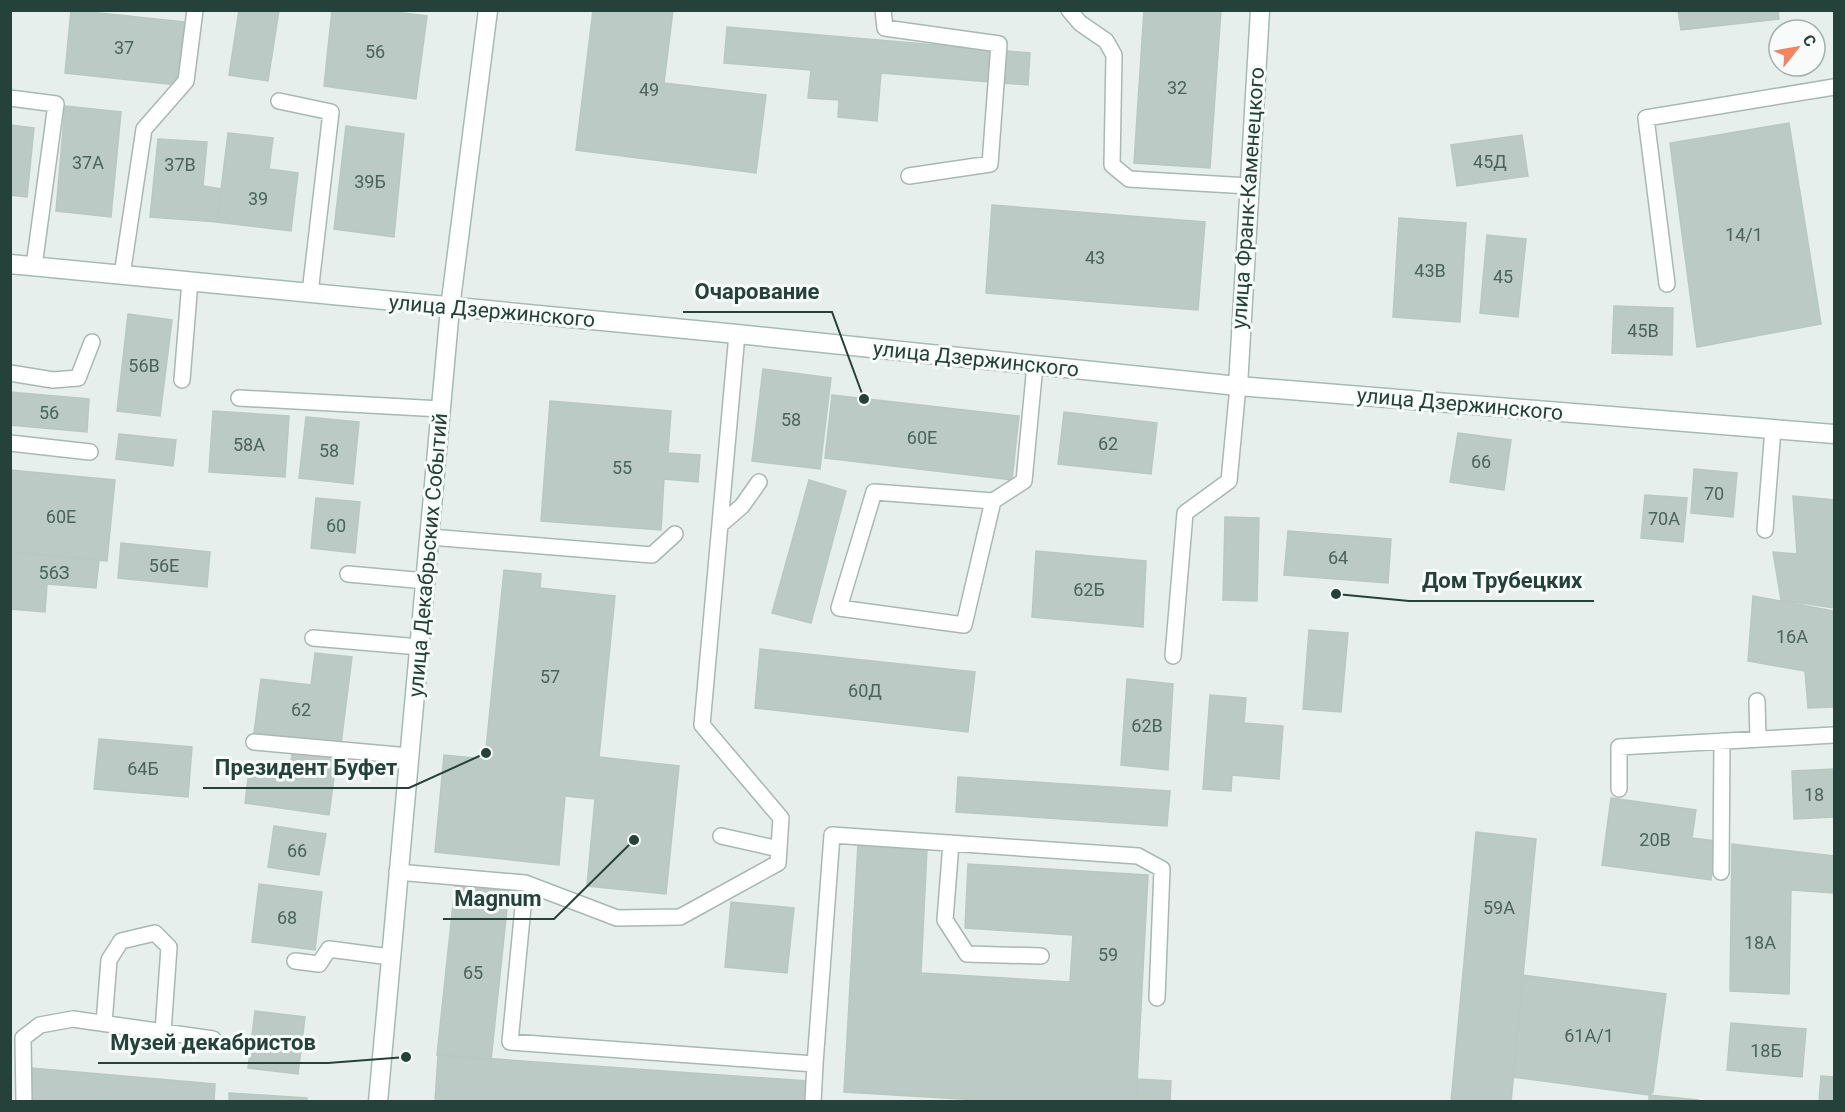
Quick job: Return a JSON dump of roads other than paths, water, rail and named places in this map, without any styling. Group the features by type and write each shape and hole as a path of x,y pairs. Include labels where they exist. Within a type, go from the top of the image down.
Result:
{"main road":[{"name":"улица Декабрьских Событий","path":"378,1101 450,308 488,10"},
{"name":"улица Франк-Каменецкого","path":"1238,386 1260,10"},
{"name":"улица Дзержинского","path":"10,264 737,334 1238,386 1834,434"}],"lane":[{"path":"122,274 144,129 186,81 195,10"},
{"path":"884,10 885,28 999,44 990,164 909,176"},
{"path":"1069,10 1080,24 1106,41 1114,56 1112,165 1129,179 1249,186"},
{"path":"1667,284 1646,118 1834,87"},
{"path":"10,98 56,104 34,266"},
{"path":"279,101 331,112 310,293"},
{"path":"182,380 190,281"},
{"path":"397,872 525,883 617,918 680,917 778,863 781,818 702,725 737,334"},
{"path":"10,374 53,380 78,378 92,342"},
{"path":"993,501 964,625 839,608 874,492 993,501 1024,481 1035,365"},
{"path":"1173,656 1185,513 1229,482 1238,386"},
{"path":"238,398 441,409"},
{"path":"1765,530 1773,429"},
{"path":"10,443 90,452"},
{"path":"720,525 742,506 759,482"},
{"path":"430,537 652,555 675,534"},
{"path":"348,574 426,581"},
{"path":"313,638 420,647"},
{"path":"1757,701 1758,739"},
{"path":"1619,789 1619,747 1834,735"},
{"path":"1721,872 1722,741"},
{"path":"254,742 409,756"},
{"path":"813,1101 832,835 1138,856 1162,869 1157,998"},
{"path":"721,836 779,849"},
{"path":"951,843 945,920 967,954 1041,956"},
{"path":"522,907 510,1042 815,1064"},
{"path":"104,1023 109,960 121,941 154,933 169,947 163,1032"},
{"path":"295,961 319,964 329,949 390,957"},
{"path":"24,1101 23,1038 40,1025 73,1019 213,1039"}],"place":[{"name":"Очарование","path":"864,399"},
{"name":"Дом Трубецких","path":"1336,594"},
{"name":"Президент Буфет","path":"486,753"},
{"name":"Magnum","path":"634,840"},
{"name":"Музей декабристов","path":"406,1057"}]}
